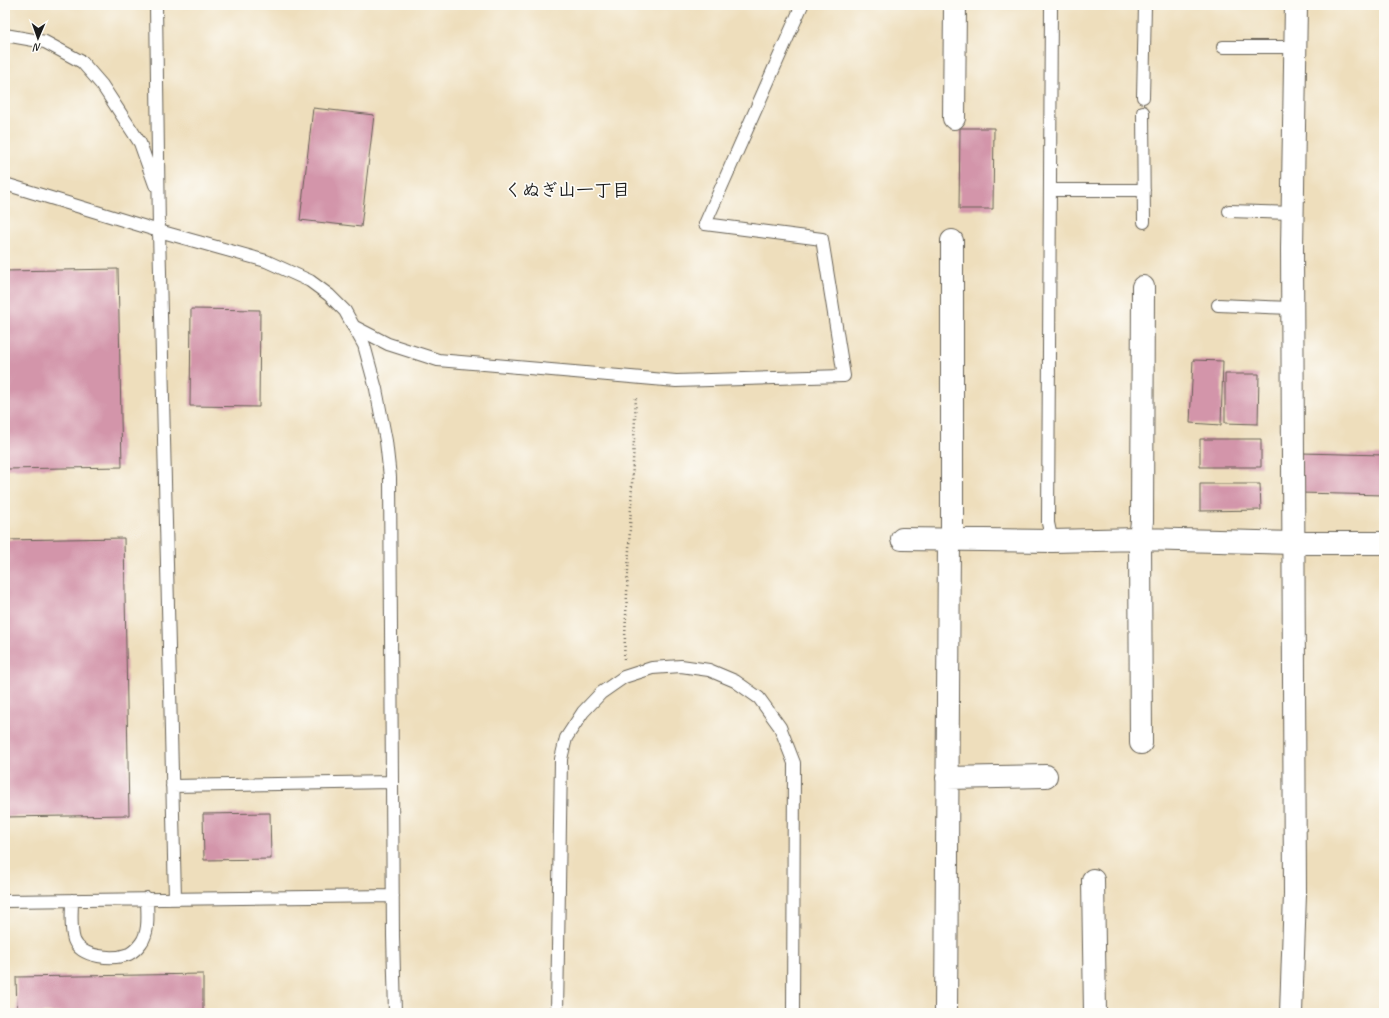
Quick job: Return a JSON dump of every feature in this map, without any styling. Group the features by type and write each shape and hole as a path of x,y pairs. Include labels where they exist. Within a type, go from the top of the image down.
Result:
{"street":[{"path":"954,118 955,5"},
{"path":"1291,1013 1295,894 1292,213 1296,5"},
{"path":"946,1013 947,778 951,540 952,241"},
{"path":"1141,743 1140,539 1142,521 1143,287"},
{"path":"902,539 1052,541 1140,539 1293,543 1384,543"},
{"path":"947,778 1046,776"},
{"path":"1093,880 1094,1013"}],"lane":[{"path":"156,5 158,194 175,898"},
{"path":"353,326 388,344 438,360 676,381 844,376 822,239 705,224 802,5"},
{"path":"1051,5 1048,523 1052,541"},
{"path":"1143,97 1145,5"},
{"path":"5,35 45,42 82,62 102,85 140,143 158,194"},
{"path":"1223,47 1296,47"},
{"path":"1143,112 1144,222"},
{"path":"5,184 159,231 266,261 310,281 329,295 344,311 364,345 376,389 386,442 390,477 395,1013"},
{"path":"1050,190 1144,190"},
{"path":"1229,211 1292,213"},
{"path":"1218,305 1292,308"},
{"path":"557,1013 561,759 566,738 583,712 601,693 624,677 652,668 681,666 709,670 735,681 759,698 780,727 794,763 793,1013"},
{"path":"172,786 392,782"},
{"path":"5,901 393,896"},
{"path":"72,900 72,930 74,941 85,952 99,957 119,957 131,953 141,943 147,929 147,898"}],"path":[{"path":"624,677 636,377"}],"building":[{"path":"313,108 374,115 361,227 300,220"},
{"path":"960,128 994,128 993,209 959,209"},
{"path":"118,269 122,467 5,469 5,271"},
{"path":"191,309 260,310 259,407 190,406"},
{"path":"1193,360 1223,361 1221,425 1190,423"},
{"path":"1225,374 1259,374 1258,424 1225,423"},
{"path":"1200,439 1261,439 1261,467 1200,467"},
{"path":"1301,453 1384,455 1384,495 1300,493"},
{"path":"1200,484 1260,484 1261,510 1200,511"},
{"path":"124,538 129,815 5,817 5,540"},
{"path":"270,813 271,859 204,860 203,814"},
{"path":"203,974 203,1013 17,1013 16,977"}],"district":[{"name":"くぬぎ山一丁目","path":"567,190"}]}
